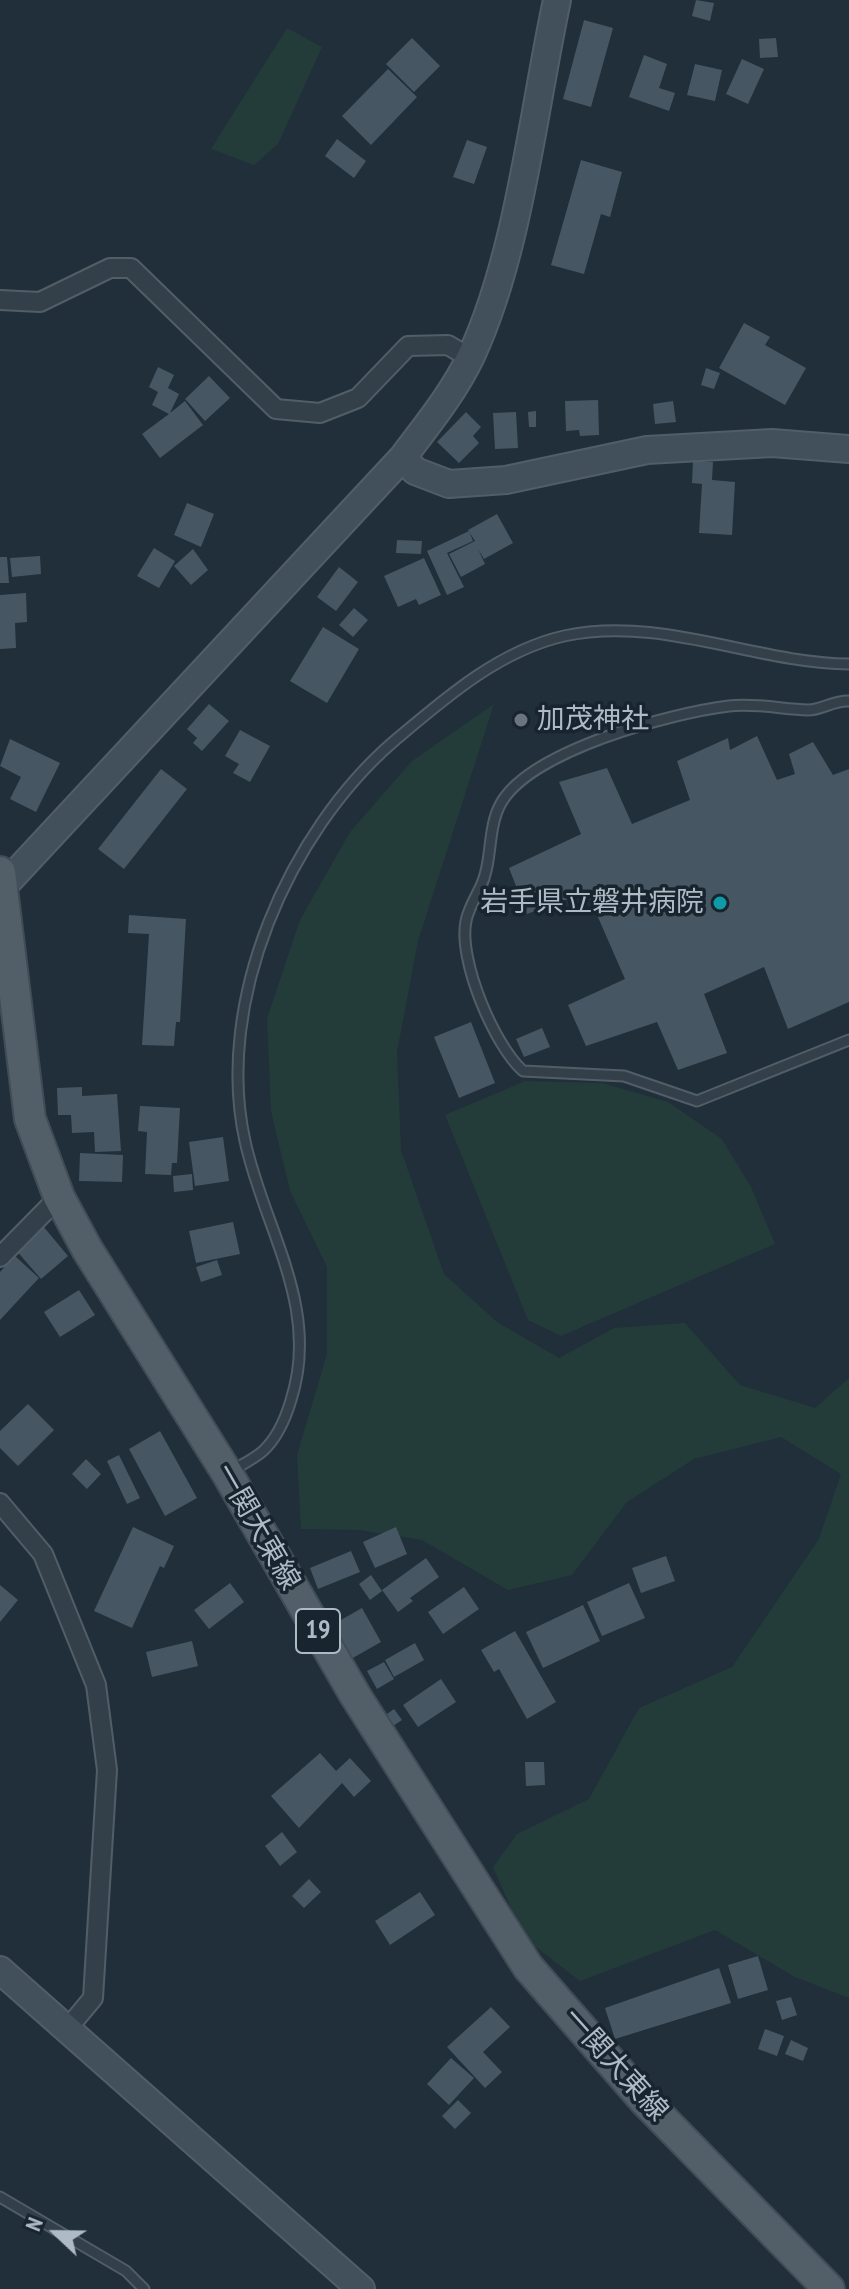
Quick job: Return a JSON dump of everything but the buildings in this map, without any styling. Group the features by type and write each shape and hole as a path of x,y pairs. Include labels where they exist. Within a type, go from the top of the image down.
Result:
{"main road":[{"name":"一関大東線","path":"1,883 30,1119 59,1197 87,1249 227,1473 355,1695 528,1967 644,2100 829,2289"}],"street":[{"path":"1,883 403,457 442,404 470,358 488,313 504,258 557,0"},
{"path":"0,300 40,302 110,268 131,268 276,409 320,413 358,398 408,346 448,345 470,358"},
{"path":"403,457 415,471 449,484 506,480 647,450 772,443 849,449"},
{"path":"0,1257 59,1197"},
{"path":"0,1503 43,1554 96,1685 107,1770 93,1998 68,2028"},
{"path":"0,1970 361,2289"}],"lane":[{"path":"227,1473 264,1450 285,1419 297,1381 302,1331 288,1271 245,1140 240,1075 243,1002 266,923 308,845 361,770 485,669 564,636 627,632 685,636 813,664 849,664"},
{"path":"849,701 812,710 732,706 661,719 607,736 557,759 518,784 496,816 487,874 466,920 465,941 479,994 513,1062 523,1071 624,1076 697,1101 849,1040"},
{"path":"0,2197 126,2271 144,2289"}],"green space":[{"path":"287,28 322,47 278,144 254,165 211,149"},
{"path":"494,704 418,941 397,1052 401,1150 444,1274 497,1322 559,1358 614,1328 685,1323 740,1385 815,1408 849,1378 849,1998 795,1977 715,1930 580,1981 524,1938 493,1867 517,1834 589,1799 639,1708 732,1667 819,1539 841,1474 781,1437 694,1459 627,1502 572,1575 508,1590 422,1540 360,1530 301,1529 297,1455 327,1354 327,1267 290,1191 271,1111 267,1019 300,920 350,832 412,761"},
{"path":"525,1081 602,1083 668,1102 722,1139 751,1187 775,1244 561,1336 528,1320 445,1115"}],"place":[{"name":"加茂神社","path":"521,720"},
{"name":"岩手県立磐井病院","path":"720,903"}]}
